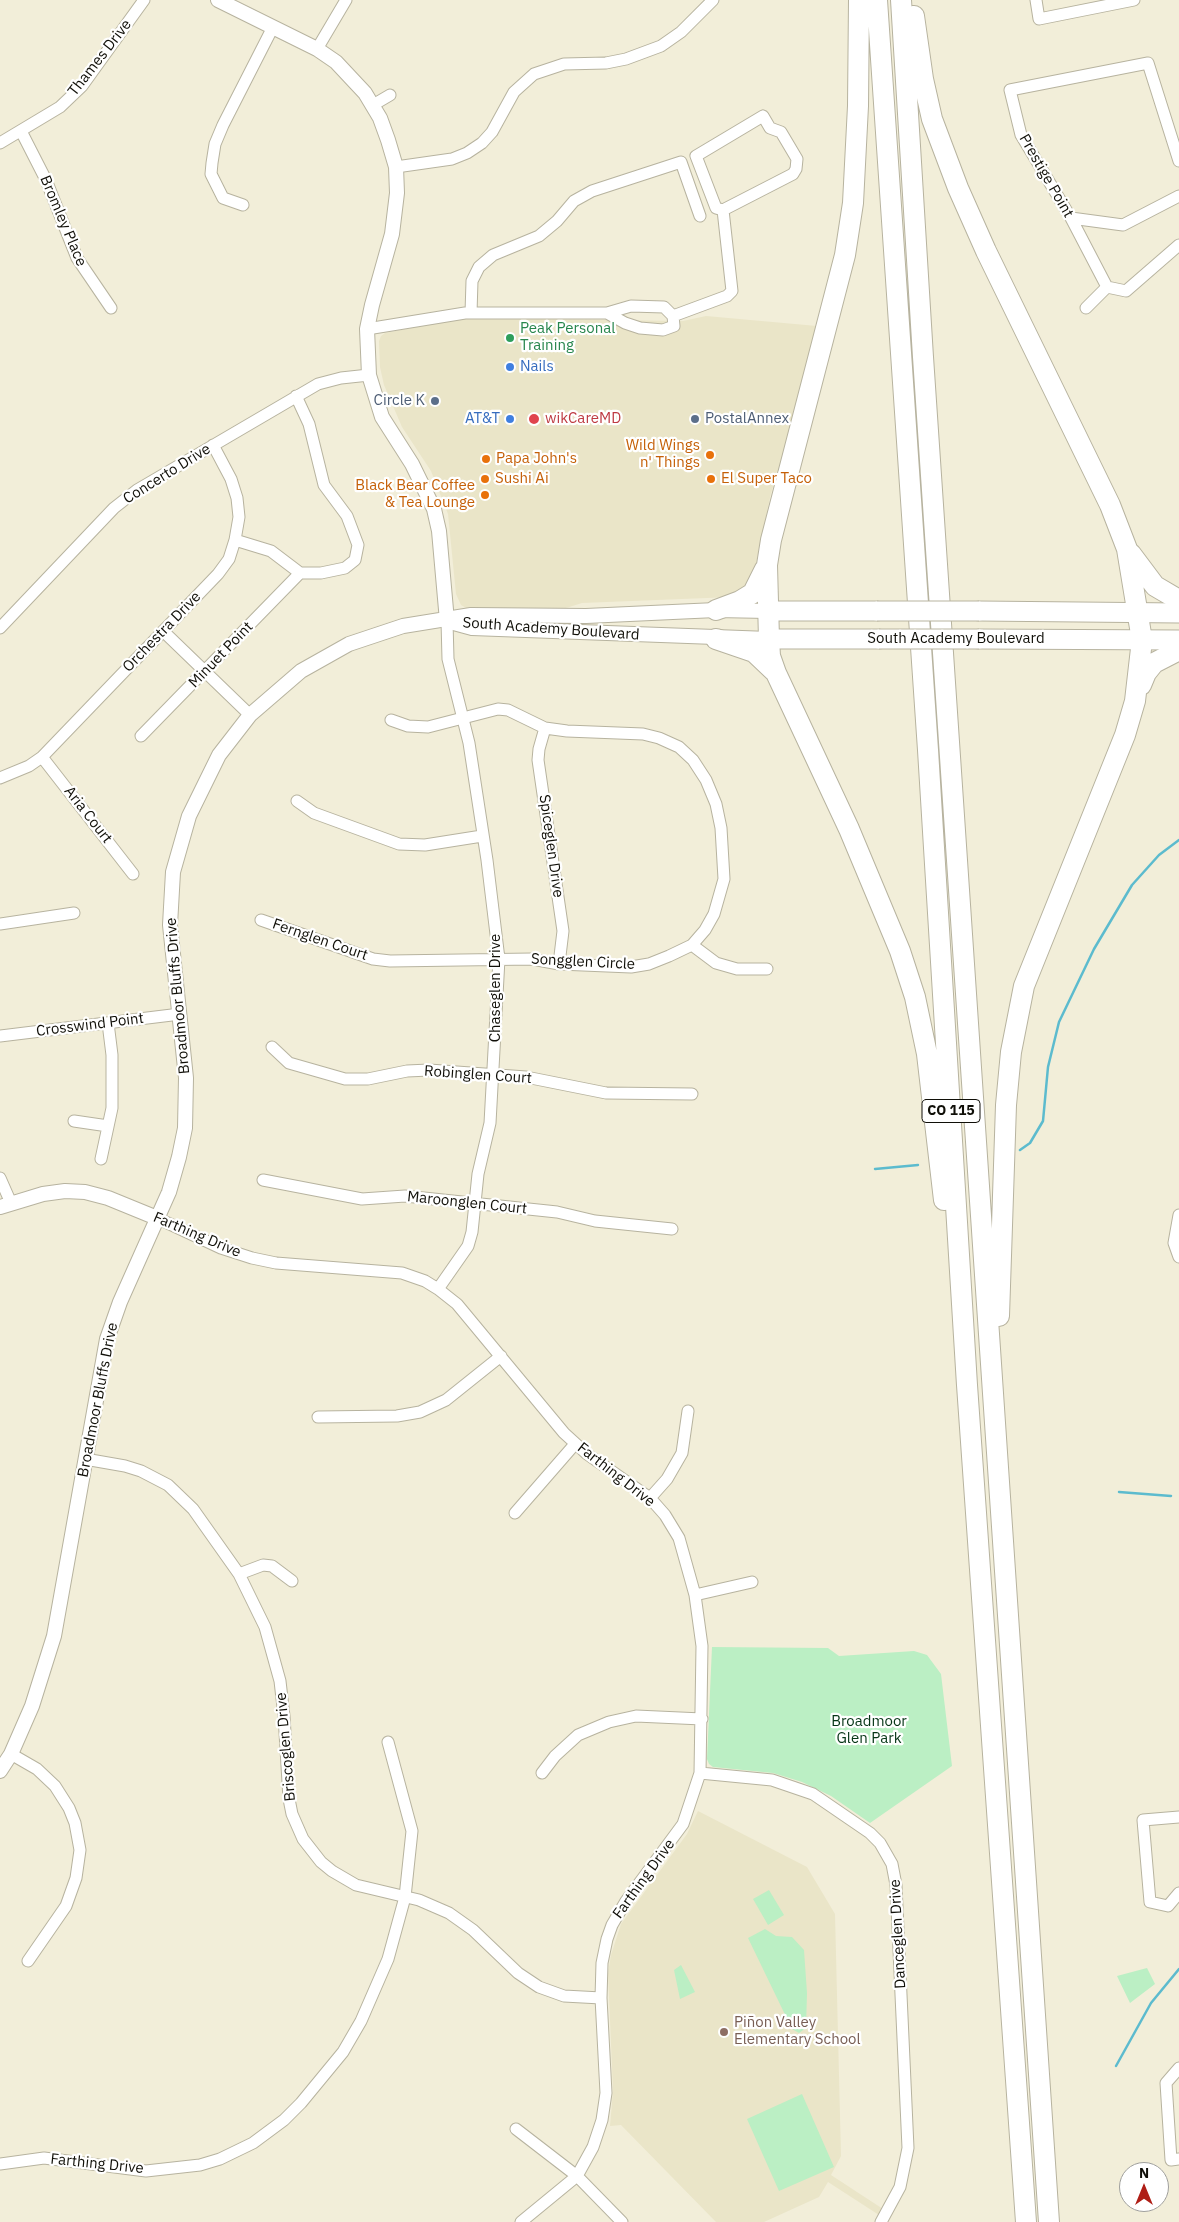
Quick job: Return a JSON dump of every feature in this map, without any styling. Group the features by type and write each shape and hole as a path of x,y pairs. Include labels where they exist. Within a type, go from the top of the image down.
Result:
{"highway":[{"path":"859,0 858,106 854,183 845,255 771,540 767,565 770,656 776,673 850,829 900,951 915,997 927,1054 957,1323 967,1385"},
{"name":"CO 115","path":"877,0 927,740 967,1385 1026,2222"},
{"name":"CO 115","path":"901,0 924,376 1049,2222"},
{"path":"912,0 923,79 932,119 958,188 1110,505 1127,549 1142,640 1135,701"},
{"path":"1127,549 1155,586 1179,600"},
{"path":"716,610 740,601 753,593 767,565"},
{"name":"South Academy Boulevard","path":"768,611 1179,613"},
{"path":"716,639 754,652 776,673"},
{"name":"South Academy Boulevard","path":"769,639 1179,640"},
{"path":"996,1428 1006,1105 1011,1052 1024,986 1125,735 1146,673 1154,662 1179,650"}],"street":[{"name":"Thames Drive","path":"0,143 60,107 82,86 144,0"},
{"path":"218,0 317,49 336,62 351,76 373,105 388,140 396,167 396,216 367,329 369,375 382,417 412,464 434,509 439,531 447,621"},
{"path":"317,49 346,0"},
{"path":"396,167 452,159 467,153 487,138 514,92 534,74 564,64 606,63 626,59 661,46 681,32 713,0"},
{"path":"1036,0 1040,19 1130,0"},
{"path":"243,205 223,198 211,174 212,163 223,125 273,27"},
{"name":"Prestige Point","path":"1107,287 1071,218 1021,135 1010,90 1148,64 1179,161"},
{"path":"373,105 390,95"},
{"path":"763,116 770,128 781,132 797,159 796,169 792,174 723,210 716,208 696,156 763,116"},
{"name":"Bromley Place","path":"21,131 46,180 77,258 111,308"},
{"path":"471,313 472,281 480,267 493,255 539,236 582,195 682,162 700,216"},
{"path":"1071,218 1123,225 1179,196"},
{"path":"673,316 727,296 732,292 723,210"},
{"path":"1086,308 1107,287 1126,292 1179,245"},
{"path":"367,329 471,313 607,313 631,306 664,307 673,316 674,326 658,330 625,323 607,313"},
{"name":"Concerto Drive","path":"0,628 114,508 137,490 318,384 341,378 369,375"},
{"path":"236,540 271,551 300,574 321,573 345,568 355,560 358,545 347,516 324,486 309,424 296,396"},
{"name":"Orchestra Drive","path":"0,778 29,766 42,757 218,574 229,558 236,540 239,517 237,498 231,479 213,445"},
{"name":"Minuet Point","path":"141,736 300,574"},
{"name":"South Academy Boulevard","path":"447,621 471,615 586,616 716,610 768,611"},
{"name":"South Academy Boulevard","path":"447,621 472,628 716,639 769,639"},
{"name":"Broadmoor Bluffs Drive","path":"0,1771 12,1754 32,1706 54,1636 107,1338 120,1302 169,1192 185,1128 186,1078 170,925 175,863 189,816 201,788 219,755 250,715 301,671 349,644 403,626 447,621"},
{"name":"Chaseglen Drive","path":"438,1289 468,1246 476,1205 478,1174 490,1123 499,959 493,904 469,743 448,659 447,621"},
{"path":"163,631 250,715"},
{"path":"391,720 418,728 498,709 508,710 544,728 567,731 626,732 659,738 679,747 693,760 706,780 716,804 721,828 724,879 721,896 714,914 692,945 716,963 737,969 767,969"},
{"name":"Spiceglen Drive","path":"544,728 538,760 563,931 559,964"},
{"name":"Aria Court","path":"42,757 133,874"},
{"path":"297,801 314,813 399,844 425,845 482,836"},
{"path":"0,924 74,913"},
{"name":"Fernglen Court","path":"261,920 373,959 390,961 499,959"},
{"name":"Songglen Circle","path":"499,959 532,959 559,964 631,967 649,964 692,945"},
{"name":"Crosswind Point","path":"0,1036 180,1014"},
{"path":"101,1159 112,1108 108,1023"},
{"name":"Robinglen Court","path":"272,1047 289,1063 345,1079 368,1079 407,1071 429,1070 557,1082 606,1093 692,1094"},
{"path":"74,1120 108,1126"},
{"path":"0,1178 5,1205"},
{"name":"Maroonglen Court","path":"263,1180 362,1198 405,1196 476,1205 557,1212 595,1221 672,1229"},
{"name":"Farthing Drive","path":"5,1205 43,1194 65,1191 85,1192 108,1198 157,1218 221,1248 252,1258 276,1264 402,1272 425,1281 457,1304 545,1411 575,1444 650,1498 665,1515 679,1538 694,1595 702,1646 700,1773 683,1824 626,1901 612,1925 604,1951 601,1998 606,2085 602,2120 593,2147 577,2176 521,2222"},
{"path":"1179,1215 1174,1243 1179,1257"},
{"path":"318,1417 397,1416 420,1412 446,1400 500,1356"},
{"path":"650,1498 668,1478 682,1453 688,1411"},
{"path":"515,1513 575,1444"},
{"name":"Briscoglen Drive","path":"85,1459 126,1466 141,1471 168,1485 193,1509 239,1574 265,1627 280,1682 284,1716 288,1799 292,1814 303,1839 321,1862 344,1879 356,1885 437,1907 461,1920 518,1972 539,1987 564,1996 601,1998"},
{"path":"239,1574 254,1568 272,1566 292,1581"},
{"path":"694,1595 752,1582"},
{"path":"542,1773 555,1756 578,1735 609,1722 636,1716 702,1720"},
{"name":"Farthing Drive","path":"0,2164 44,2158 125,2170 165,2170 200,2165 220,2159 253,2143 301,2103 344,2052 365,2014 394,1943 405,1897 412,1831 388,1742"},
{"path":"12,1754 37,1769 62,1796 75,1823 80,1850 76,1878 66,1906 28,1961"},
{"name":"Danceglen Drive","path":"700,1773 772,1780 813,1794 870,1833 880,1843 892,1864 896,1885 908,2148 900,2187 881,2222"},
{"path":"1179,1817 1143,1820 1150,1902 1168,1906 1179,1893"},
{"path":"1179,2068 1166,2083 1171,2160 1179,2159"},
{"path":"516,2129 577,2176 622,2222"}],"shaded area":[{"path":"706,316 817,326 782,459 771,493 752,582 732,597 582,603 563,609 466,608 461,605 456,594 448,514 431,471 402,427 384,385 380,367 379,341 381,336 385,333 464,318 683,321"},
{"name":"Piñon Valley Elementary School","path":"698,1811 807,1867 835,1914 841,2156 831,2175 883,2209 879,2215 828,2182 819,2197 764,2222 716,2222 621,2125 610,2126 613,2091 608,1973 611,1955 621,1924 687,1834"}],"green space":[{"name":"Broadmoor Glen Park","path":"712,1647 828,1648 839,1656 914,1651 927,1655 941,1674 952,1766 870,1823 831,1796 802,1782 773,1773 713,1767 707,1759"},
{"path":"769,1890 784,1915 768,1925 753,1899"},
{"path":"765,1929 776,1936 792,1937 804,1950 807,1993 806,2028 799,2033 792,2029 748,1938"},
{"path":"681,1965 695,1992 680,1999 674,1970"},
{"path":"1147,1968 1155,1984 1130,2003 1117,1976"},
{"path":"802,2094 834,2167 779,2191 747,2119"}],"waterway":[{"path":"1020,1150 1030,1143 1043,1121 1048,1067 1059,1022 1094,949 1132,885 1159,855 1179,840"},
{"path":"875,1169 918,1165"},
{"path":"1119,1492 1171,1496"},
{"path":"1116,2066 1151,2003 1179,1969"}],"place":[{"name":"Peak Personal Training","path":"510,338"},
{"name":"Nails","path":"510,367"},
{"name":"Circle K","path":"435,401"},
{"name":"AT&T","path":"510,419"},
{"name":"wikCareMD","path":"534,419"},
{"name":"PostalAnnex","path":"695,419"},
{"name":"Wild Wings n' Things","path":"710,455"},
{"name":"Papa John's","path":"486,459"},
{"name":"Sushi Ai","path":"485,479"},
{"name":"El Super Taco","path":"711,479"},
{"name":"Black Bear Coffee & Tea Lounge","path":"485,495"},
{"name":"Piñon Valley Elementary School","path":"724,2032"}]}
